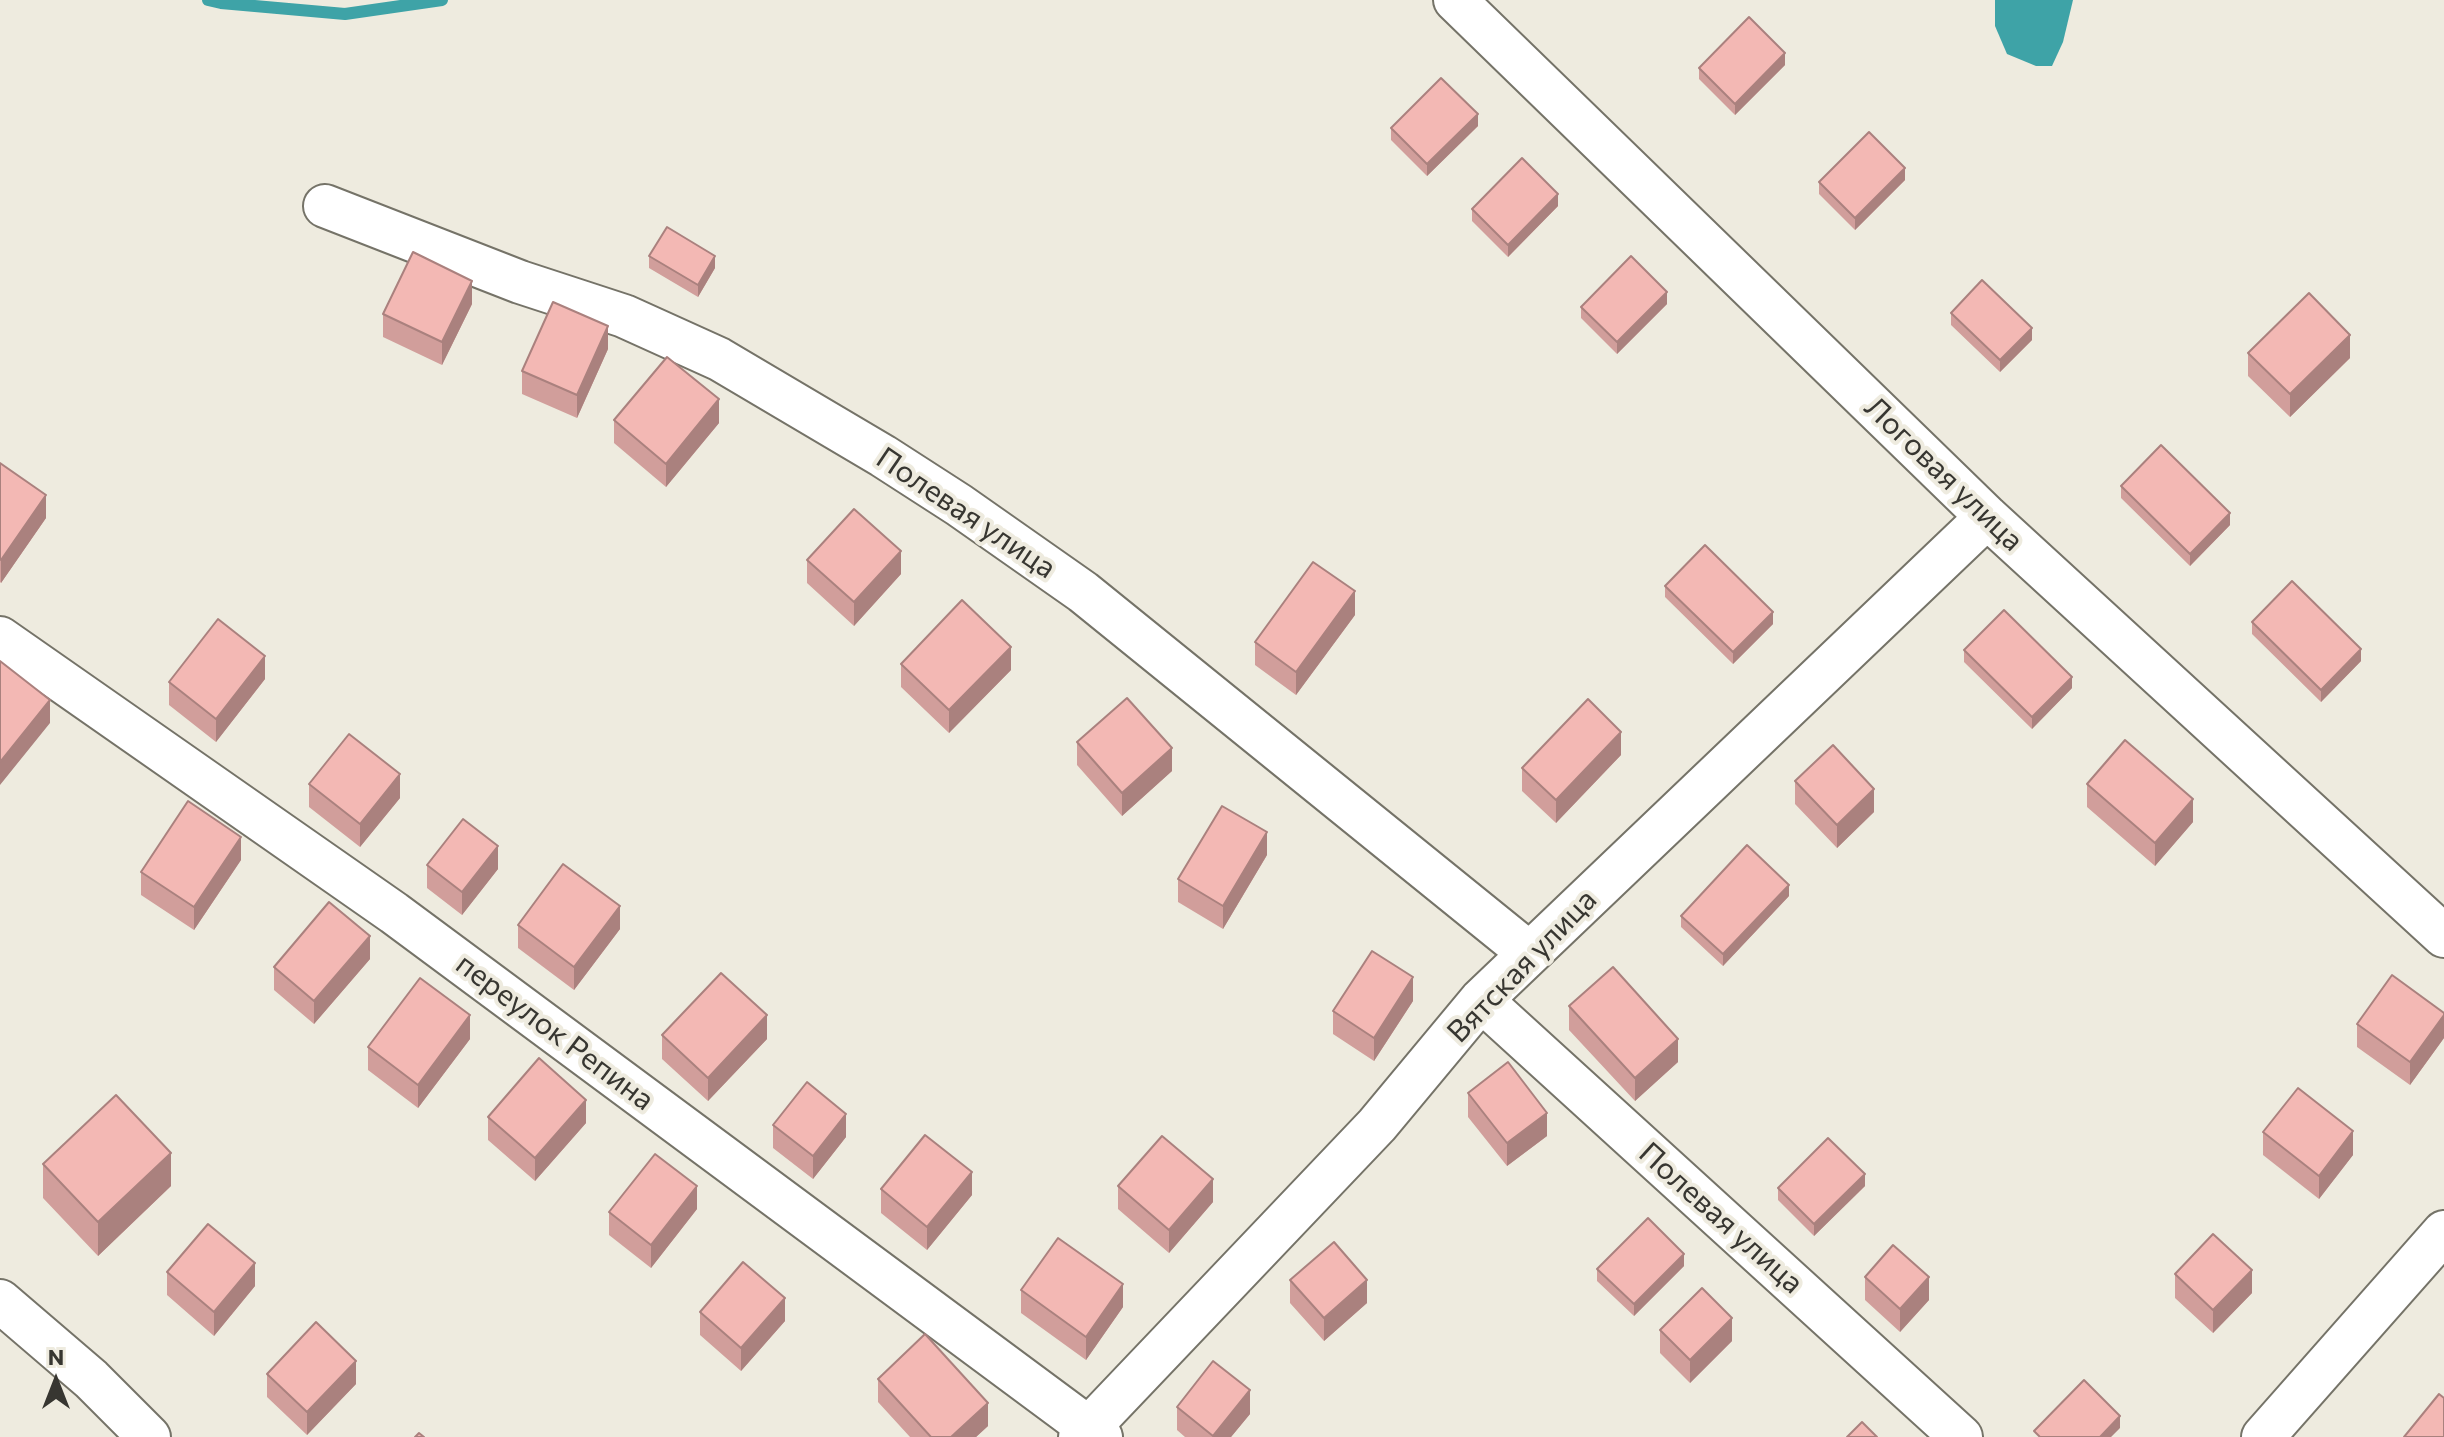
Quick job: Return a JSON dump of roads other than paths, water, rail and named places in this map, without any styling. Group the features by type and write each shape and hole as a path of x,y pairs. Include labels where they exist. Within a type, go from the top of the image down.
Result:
{"street":[{"name":"Логовая улица","path":"1455,0 1987,517 2444,936"},
{"name":"Полевая улица","path":"325,206 520,282 624,316 719,359 883,456 1083,592 1529,953"},
{"name":"Вятская улица","path":"1090,1434 1367,1136 1481,1000 1987,517"},
{"name":"переулок Репина","path":"0,638 394,913 1090,1434"},
{"name":"Полевая улица","path":"1481,1000 1961,1437"},
{"path":"2263,1437 2444,1232"},
{"path":"0,1301 91,1379 149,1437"}],"water":[{"path":"1995,0 2073,0 2063,42 2052,66 2036,66 2007,54 1995,26"}],"waterway":[{"path":"208,0 345,14 442,0"}]}
